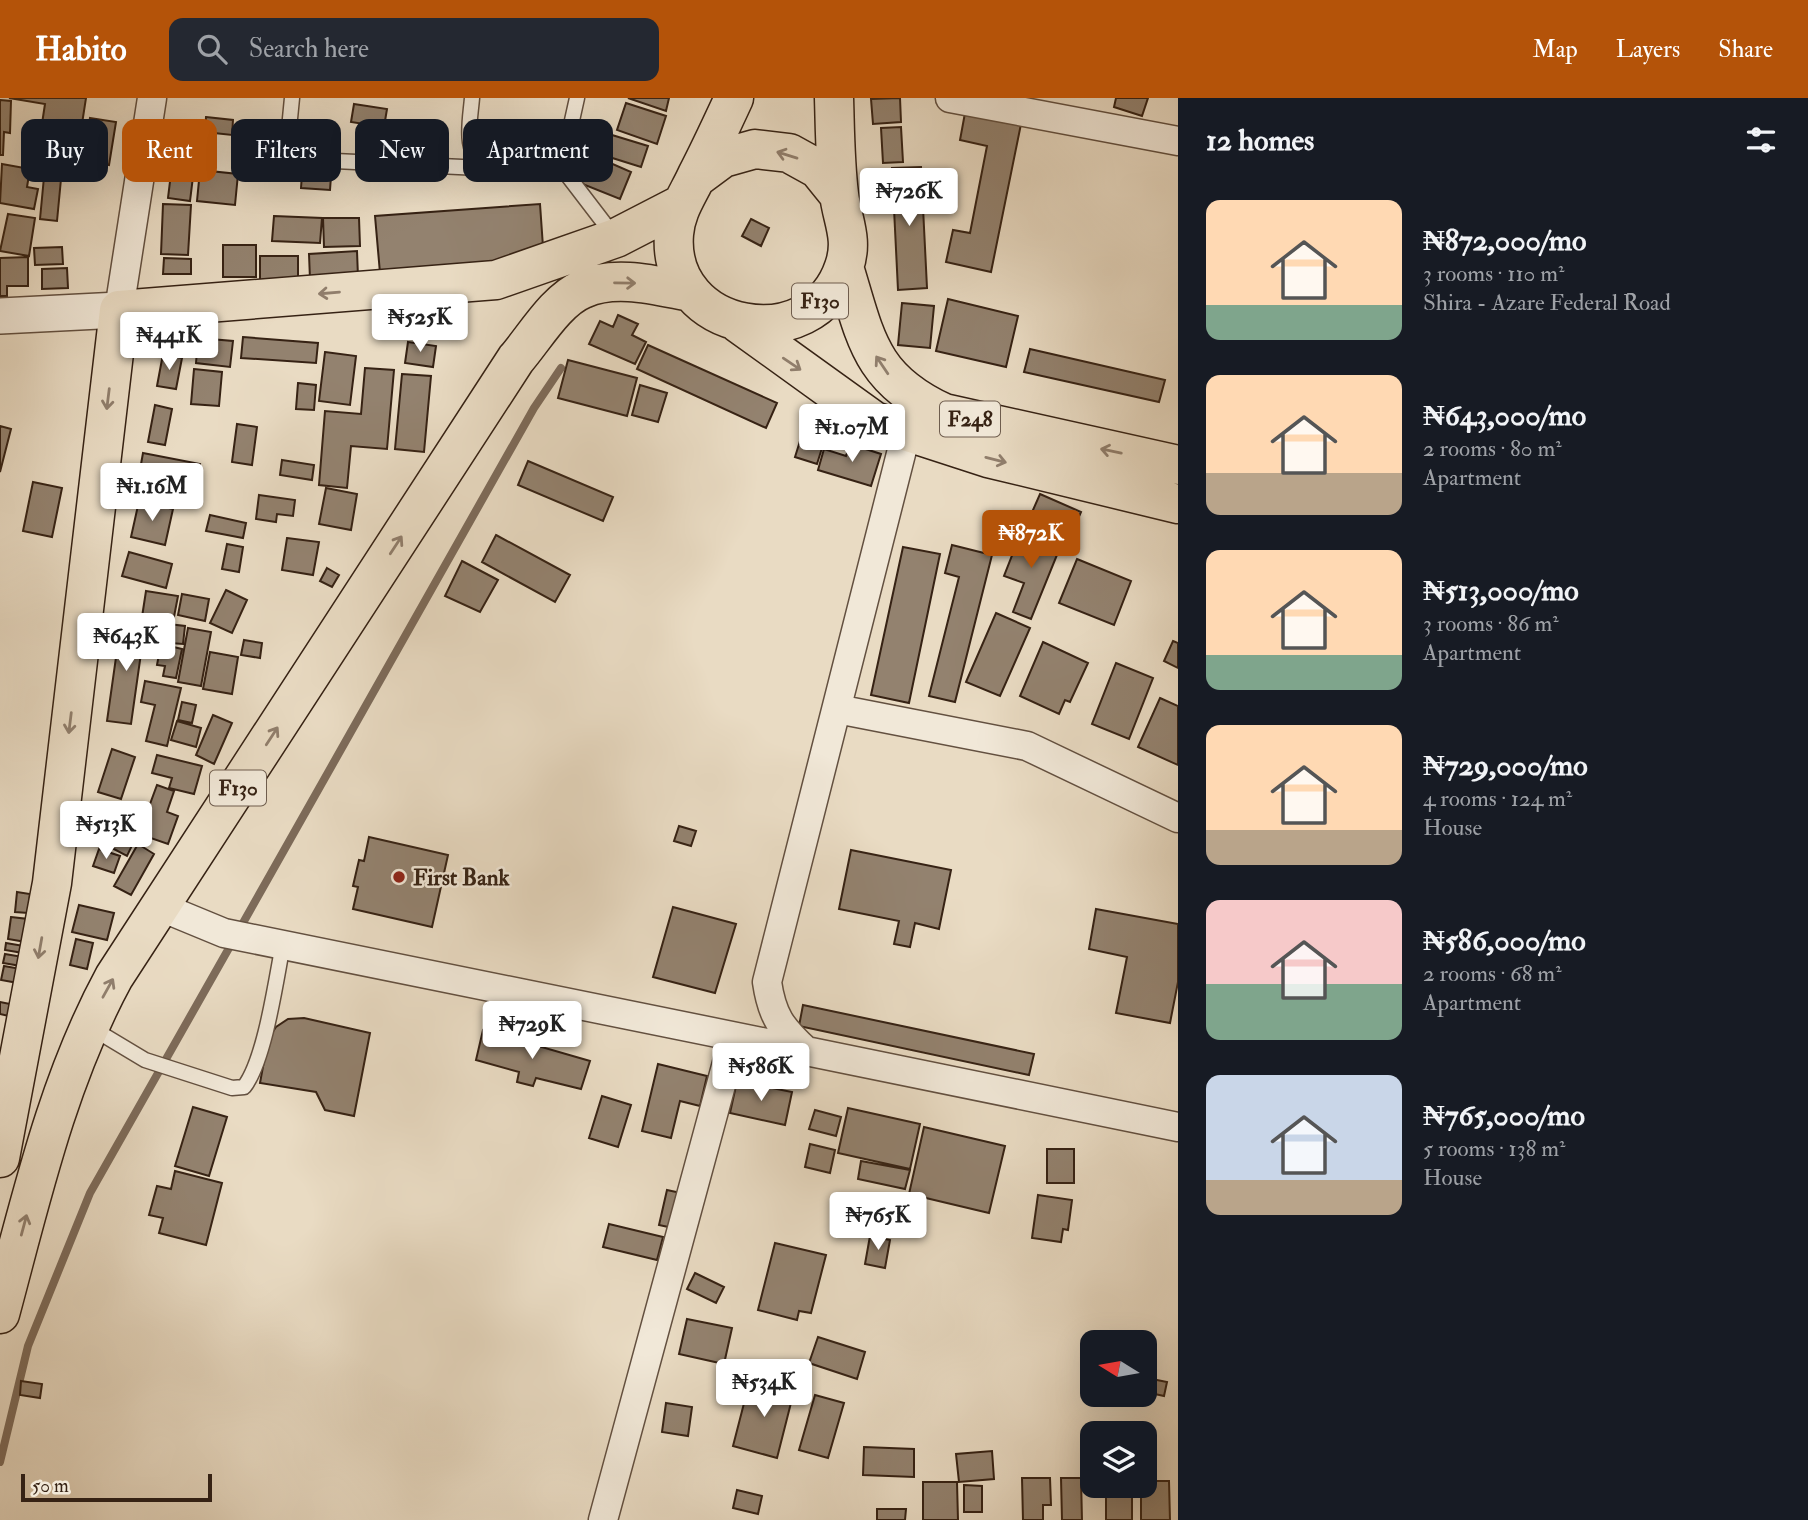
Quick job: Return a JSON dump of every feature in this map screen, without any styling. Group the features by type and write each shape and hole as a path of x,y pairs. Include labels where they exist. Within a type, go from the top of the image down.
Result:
{"main road":[{"name":"F130","path":"734,98 688,192 673,235 677,265 691,292 713,312 738,323 771,326 802,316 828,295 844,267 849,230 839,195 834,98"},
{"name":"F130","path":"119,310 496,280 616,238 688,192 723,158 755,149 789,153 818,169 839,195"},
{"name":"F248","path":"844,267 868,344 889,376 911,398 944,413 1178,465"},
{"name":"F130","path":"0,1314 47,1140 88,1026 114,977 516,359 564,303 583,289 615,283 691,292"},
{"path":"0,1158 52,883 119,310"},
{"name":"F248","path":"738,323 874,421 906,434 988,458 1178,504"}],"street":[{"path":"0,316 119,310 152,98"},
{"path":"950,98 1178,141"},
{"path":"806,1051 785,1031 771,1009 767,982 906,434"},
{"path":"837,709 1027,746 1178,818"},
{"path":"161,907 224,933 1178,1127"},
{"path":"603,1520 734,1037"}],"lane":[{"path":"292,98 288,139 304,157 314,160 463,167"},
{"path":"470,119 472,98"},
{"path":"572,119 577,98"},
{"path":"573,182 616,238"},
{"path":"88,1026 145,1060 232,1088 244,1087 251,1077 258,1052 283,944"}],"building":[{"path":"9,98 86,98 83,119 43,119 45,104"},
{"path":"628,98 669,98 666,111"},
{"path":"900,98 901,122 873,124 871,99"},
{"path":"1116,98 1148,98 1142,116 1114,107"},
{"path":"0,100 11,101 10,133 4,132 3,155 0,155"},
{"path":"626,103 666,116 657,144 617,130"},
{"path":"354,104 387,109 385,119 355,119 355,123 351,122"},
{"path":"965,113 1021,124 991,272 946,262 953,230 970,233 987,146 960,140"},
{"path":"206,117 231,120 231,135 217,133 217,119"},
{"path":"108,121 116,122 108,165"},
{"path":"901,127 903,162 883,163 881,128"},
{"path":"613,135 648,146 641,167 613,158"},
{"path":"2,164 21,167 21,182 28,182 27,187 38,189 34,209 0,203"},
{"path":"613,164 631,172 620,199 580,183 613,182"},
{"path":"921,167 927,288 898,290 892,168"},
{"path":"217,172 231,173 231,182 237,182 235,205 197,201 199,182 217,182"},
{"path":"44,182 61,182 57,221 40,219"},
{"path":"170,182 192,182 190,201 168,198"},
{"path":"301,182 331,182 330,190 301,188"},
{"path":"163,204 191,205 188,255 161,254"},
{"path":"540,204 544,261 380,273 375,216"},
{"path":"8,214 35,218 29,256 0,251"},
{"path":"274,216 322,218 320,243 272,241"},
{"path":"323,218 359,218 360,246 324,247"},
{"path":"751,219 769,228 761,246 742,236"},
{"path":"223,245 256,245 256,277 223,277"},
{"path":"62,247 63,264 35,265 34,248"},
{"path":"357,251 358,277 310,279 309,254"},
{"path":"260,256 298,256 298,280 260,280"},
{"path":"28,257 28,286 7,286 7,296 0,296 0,258"},
{"path":"164,258 191,259 191,274 163,274"},
{"path":"67,268 68,288 42,289 42,269"},
{"path":"948,299 1018,316 1006,367 936,351"},
{"path":"902,303 934,306 930,348 898,345"},
{"path":"618,315 638,324 632,335 646,342 635,364 589,344 600,321 613,327"},
{"path":"243,337 318,343 316,363 241,358"},
{"path":"198,338 233,341 230,367 196,363"},
{"path":"408,342 436,346 433,367 405,363"},
{"path":"648,345 777,403 766,428 637,369"},
{"path":"1030,349 1165,380 1159,402 1024,372"},
{"path":"325,352 356,356 350,405 319,401"},
{"path":"163,354 182,358 176,389 157,386"},
{"path":"568,360 637,378 627,416 558,398"},
{"path":"365,368 394,370 387,449 351,446 347,488 319,485 325,411 361,414"},
{"path":"194,369 222,372 219,406 191,404"},
{"path":"402,374 431,376 424,452 395,449"},
{"path":"298,383 316,385 314,410 296,409"},
{"path":"640,385 667,393 658,422 632,415"},
{"path":"155,405 172,409 165,445 148,442"},
{"path":"237,424 257,427 252,465 232,462"},
{"path":"805,425 827,432 817,464 795,457"},
{"path":"0,426 11,429 0,472"},
{"path":"850,444 881,454 871,486 818,470 824,449 846,456"},
{"path":"143,453 200,464 195,492 138,481"},
{"path":"282,460 314,465 312,480 280,475"},
{"path":"528,461 613,497 603,521 518,485"},
{"path":"33,482 62,488 52,537 23,531"},
{"path":"326,488 357,494 351,530 319,524"},
{"path":"1040,494 1081,512 1067,545 1026,526"},
{"path":"259,495 295,500 293,516 277,514 276,522 256,519"},
{"path":"139,501 173,509 165,545 131,537"},
{"path":"210,515 246,523 243,538 206,531"},
{"path":"1022,530 1061,545 1031,619 1013,612 1024,583 1004,576"},
{"path":"496,535 570,575 555,602 482,562"},
{"path":"287,538 319,542 313,575 282,570"},
{"path":"227,544 243,547 239,572 222,569"},
{"path":"952,545 992,555 955,702 929,696 959,577 945,573"},
{"path":"903,547 940,554 909,703 871,695"},
{"path":"129,552 172,564 166,588 122,576"},
{"path":"1077,559 1131,581 1114,625 1059,603"},
{"path":"462,561 498,580 480,612 445,596"},
{"path":"327,568 339,575 332,587 320,581"},
{"path":"226,590 247,600 232,633 210,623"},
{"path":"146,591 178,596 173,622 142,617"},
{"path":"182,594 209,599 205,621 178,615"},
{"path":"996,613 1030,628 1000,696 966,682"},
{"path":"121,622 145,625 131,724 107,721"},
{"path":"159,623 185,626 183,644 157,642"},
{"path":"188,628 211,632 201,686 178,682"},
{"path":"244,640 262,643 260,658 241,655"},
{"path":"1173,641 1178,643 1178,668 1164,661"},
{"path":"1043,642 1088,663 1070,702 1065,700 1059,714 1020,696"},
{"path":"161,644 182,649 176,678 163,676 165,666 157,665"},
{"path":"210,652 238,657 232,694 203,689"},
{"path":"1116,663 1153,678 1129,739 1092,724"},
{"path":"145,681 181,688 167,746 146,741 155,705 141,702"},
{"path":"1160,698 1178,706 1178,765 1138,747"},
{"path":"182,702 196,705 192,723 178,720"},
{"path":"213,715 232,723 214,764 196,755"},
{"path":"177,721 201,728 196,747 171,740"},
{"path":"112,749 135,757 121,799 98,792"},
{"path":"157,755 202,766 194,794 169,788 172,778 152,773"},
{"path":"157,785 174,791 167,812 178,816 168,844 139,834"},
{"path":"121,826 137,835 127,856 110,847"},
{"path":"679,826 696,831 691,846 674,841"},
{"path":"369,837 448,855 432,927 353,909 358,887 353,886 359,860 364,861"},
{"path":"138,844 154,854 131,895 114,886"},
{"path":"99,849 120,856 114,873 93,866"},
{"path":"851,850 951,870 939,929 915,923 910,947 894,944 899,921 839,909"},
{"path":"17,892 30,894 28,913 15,912"},
{"path":"79,905 114,913 107,940 72,932"},
{"path":"673,907 736,924 715,993 653,977"},
{"path":"1096,909 1178,924 1178,982 1170,1023 1116,1013 1127,957 1089,949"},
{"path":"11,917 28,919 26,942 8,939"},
{"path":"76,939 93,943 87,969 70,965"},
{"path":"6,943 24,946 23,953 5,950"},
{"path":"5,954 23,957 21,966 3,963"},
{"path":"4,966 21,969 18,983 1,980"},
{"path":"0,1002 15,1005 13,1017 0,1014"},
{"path":"803,1005 1034,1054 1029,1075 799,1026"},
{"path":"304,1018 370,1033 354,1116 325,1110 316,1092 260,1083 268,1039 276,1027 288,1019"},
{"path":"483,1030 590,1061 581,1089 536,1078 533,1086 517,1082 519,1072 476,1060"},
{"path":"658,1064 707,1076 700,1106 680,1101 671,1138 642,1131"},
{"path":"737,1081 792,1092 785,1125 730,1113"},
{"path":"602,1096 631,1105 618,1147 589,1138"},
{"path":"193,1107 227,1117 209,1176 175,1166"},
{"path":"848,1108 920,1124 910,1169 838,1153"},
{"path":"815,1110 841,1117 836,1136 809,1129"},
{"path":"924,1127 1005,1146 989,1213 909,1194"},
{"path":"810,1144 835,1150 830,1173 805,1167"},
{"path":"1047,1149 1074,1149 1074,1183 1047,1183"},
{"path":"861,1161 910,1170 905,1189 858,1179"},
{"path":"175,1171 222,1183 206,1245 159,1233 163,1218 149,1215 157,1186 171,1189"},
{"path":"667,1190 681,1193 673,1228 659,1225"},
{"path":"1038,1195 1072,1200 1068,1230 1063,1229 1061,1242 1032,1238"},
{"path":"609,1224 663,1237 657,1260 603,1247"},
{"path":"870,1236 890,1240 885,1268 865,1264"},
{"path":"775,1243 826,1255 811,1313 799,1311 797,1320 758,1310"},
{"path":"695,1273 724,1287 716,1303 687,1289"},
{"path":"687,1319 732,1328 724,1364 679,1354"},
{"path":"818,1337 865,1352 857,1379 809,1363"},
{"path":"735,1376 748,1379 744,1396 731,1394"},
{"path":"750,1380 794,1391 777,1458 733,1446"},
{"path":"1157,1380 1167,1382 1164,1396 1157,1394"},
{"path":"21,1381 42,1384 40,1398 20,1395"},
{"path":"815,1395 844,1403 828,1458 799,1450"},
{"path":"666,1403 692,1407 688,1436 662,1432"},
{"path":"864,1447 914,1449 914,1477 863,1475"},
{"path":"992,1451 994,1479 959,1482 956,1454"},
{"path":"1022,1478 1050,1478 1051,1505 1043,1505 1043,1520 1023,1520"},
{"path":"1061,1478 1080,1478 1082,1520 1062,1520"},
{"path":"1157,1481 1169,1481 1170,1520 1141,1520 1141,1498 1157,1498"},
{"path":"923,1482 957,1482 958,1520 923,1520"},
{"path":"964,1485 982,1486 982,1512 964,1512"},
{"path":"737,1490 762,1496 758,1514 733,1508"},
{"path":"1106,1498 1132,1498 1132,1520 1106,1520"},
{"path":"877,1509 906,1509 905,1520 877,1520"}],"waterway":[{"path":"239,930 534,408 561,368"},
{"path":"0,1462 28,1346 90,1193 233,941"}],"place":[{"name":"First Bank","path":"399,877"}]}
